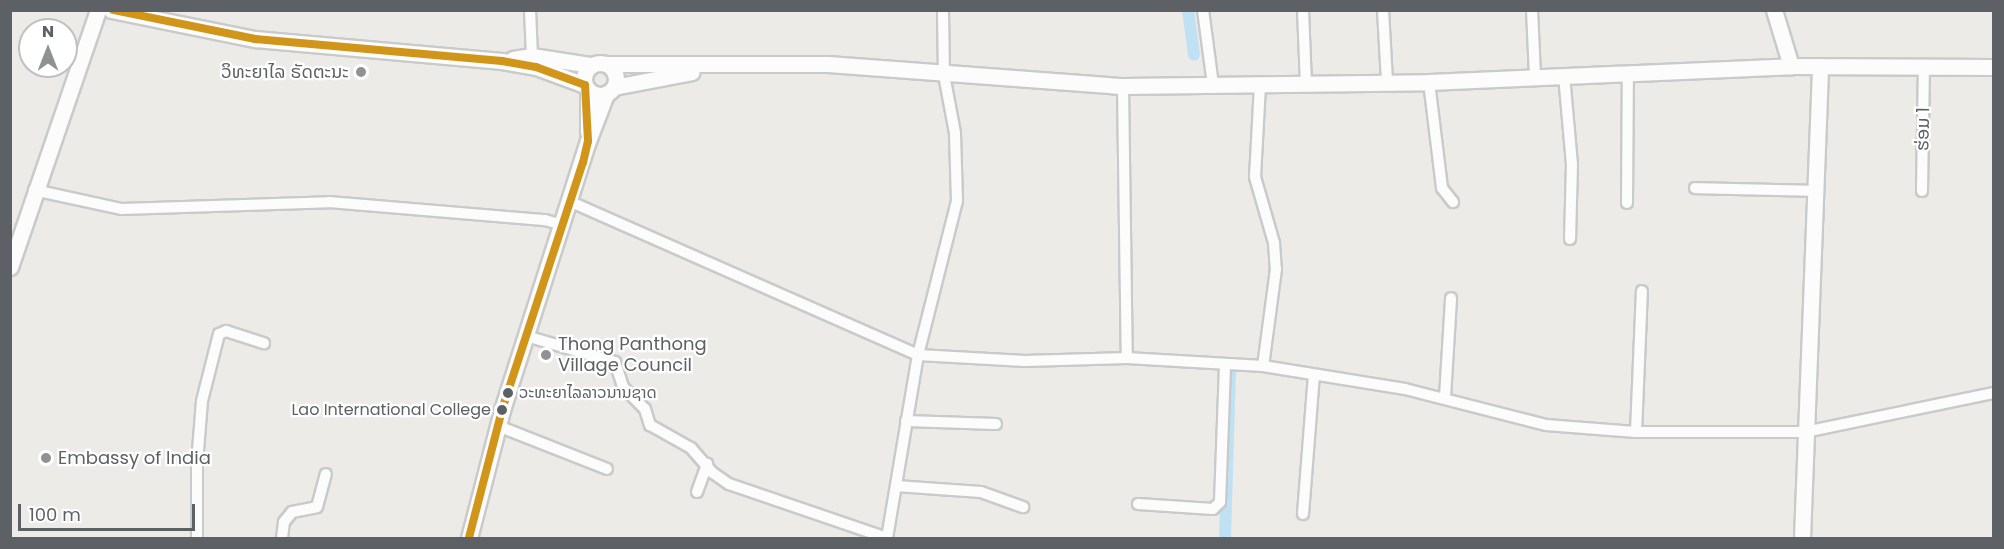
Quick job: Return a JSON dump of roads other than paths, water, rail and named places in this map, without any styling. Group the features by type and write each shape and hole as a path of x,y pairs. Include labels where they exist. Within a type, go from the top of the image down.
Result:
{"street":[{"path":"10,267 34,190 98,10"},
{"path":"111,10 255,39 536,67 586,87 610,91 736,66"},
{"path":"530,10 532,56"},
{"path":"526,336 615,362 623,387 645,409 650,425 691,448 713,473 729,484 887,538 918,355 957,201 955,133 944,75 943,10"},
{"path":"1203,10 1213,85"},
{"path":"1303,10 1306,84"},
{"path":"1383,10 1387,82"},
{"path":"1532,10 1535,77"},
{"path":"1774,10 1791,66"},
{"path":"502,62 532,56 591,65 828,64 944,75 1123,86 1429,82 1791,66 1994,67"},
{"path":"469,538 498,426 571,202 588,141 616,77 607,64"},
{"path":"588,141 584,74 591,65"},
{"path":"1802,538 1820,66"},
{"name":"ຮ່ອມ 1","path":"1922,190 1924,67"},
{"path":"1627,203 1628,72"},
{"path":"1564,75 1572,164 1570,239"},
{"path":"1429,82 1442,188 1454,202"},
{"path":"1260,85 1255,177 1274,243 1276,269 1263,366"},
{"path":"1123,86 1127,358"},
{"path":"1695,188 1815,191"},
{"path":"34,190 122,210 329,202 545,220 563,225"},
{"path":"571,202 918,355 1025,361 1127,358 1263,366 1445,398 1546,425 1636,432 1805,432 1994,393"},
{"path":"1636,432 1642,291"},
{"path":"1445,398 1451,298"},
{"path":"197,538 197,463 202,401 219,334 226,331 264,344"},
{"path":"1138,504 1213,510 1220,502 1225,364"},
{"path":"1303,514 1314,375"},
{"path":"906,421 996,424"},
{"path":"498,426 607,469"},
{"path":"697,492 707,464"},
{"path":"282,538 284,522 292,512 317,507 326,474"},
{"path":"896,486 981,492 1023,507"}],"waterway":[{"path":"1188,10 1194,55"},
{"path":"1225,538 1230,371"}],"place":[{"name":"ວິທະຍາໄລ ຣັດຕະນະ","path":"361,72"},
{"name":"Thong Panthong Village Council","path":"546,355"},
{"name":"ວະທະຍາໄລລາວນານຊາດ","path":"508,393"},
{"name":"Lao International College","path":"502,410"},
{"name":"Embassy of India","path":"46,458"}]}
